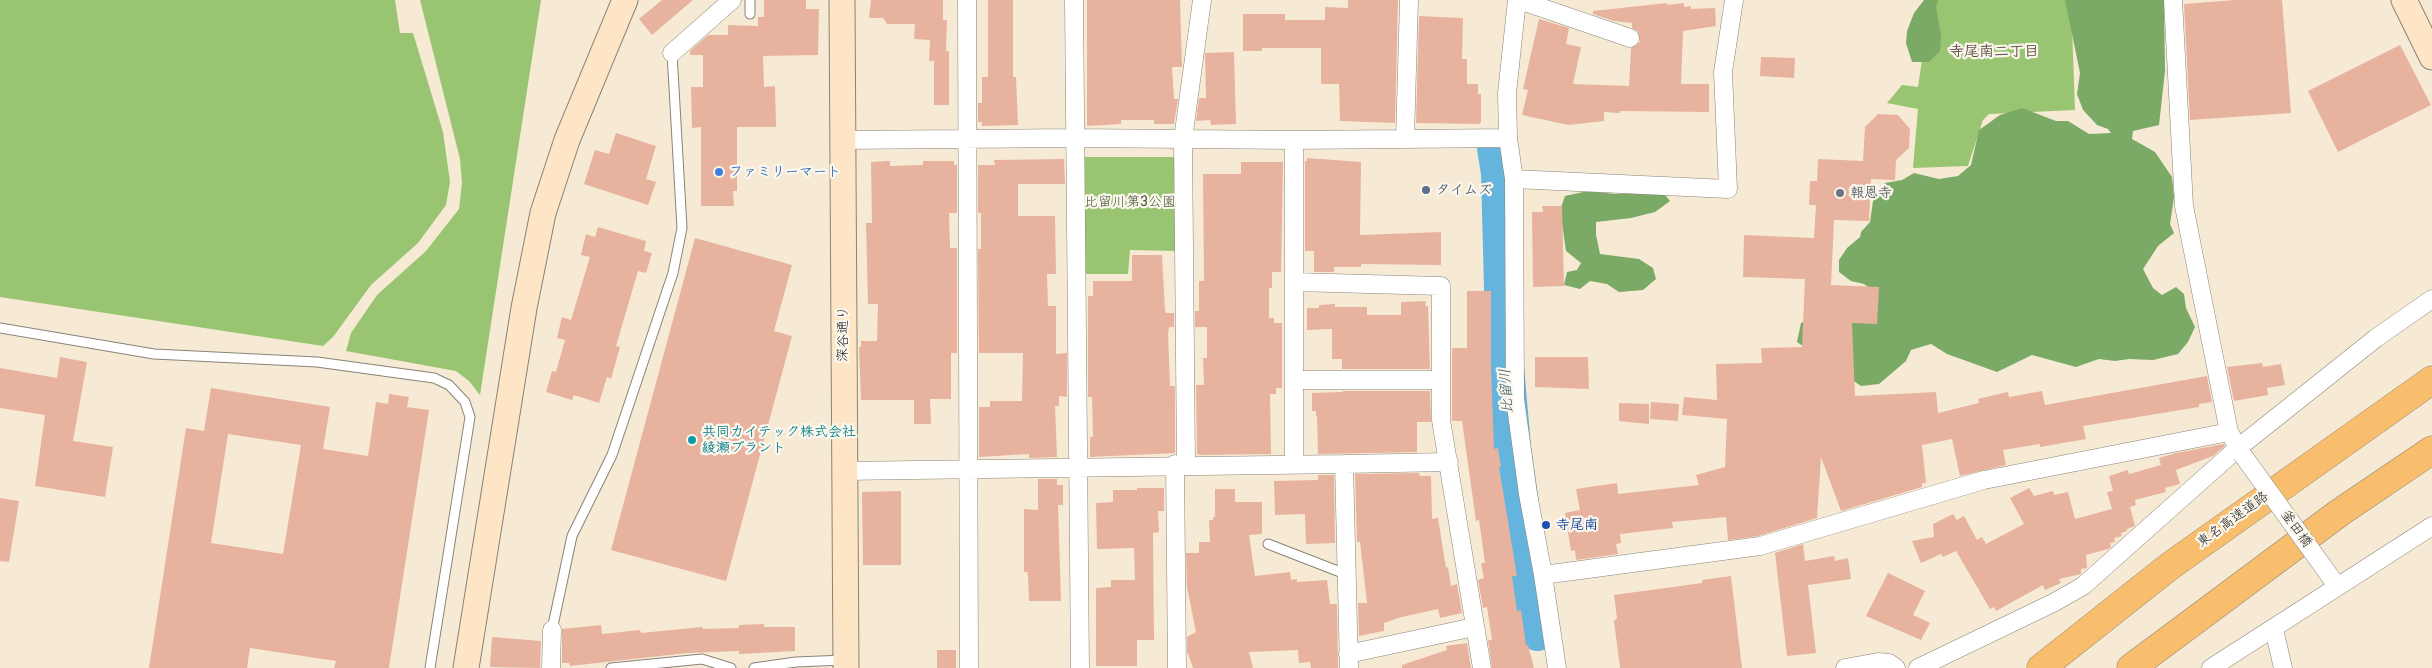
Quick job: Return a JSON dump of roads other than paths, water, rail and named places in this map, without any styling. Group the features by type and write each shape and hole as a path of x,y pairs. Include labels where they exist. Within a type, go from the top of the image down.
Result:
{"highway":[{"name":"東名高速道路","path":"2040,668 2170,566 2432,380"},
{"path":"2131,668 2339,513 2432,450"}],"street":[{"path":"466,668 524,308 543,213 570,132 625,0"},
{"path":"672,53 732,0"},
{"name":"深谷通り","path":"842,0 843,471 846,664"},
{"path":"967,0 969,668"},
{"path":"1074,0 1080,668"},
{"path":"1177,668 1183,139 1202,0"},
{"path":"1405,139 1409,0"},
{"path":"1557,668 1528,494 1515,399 1514,179 1508,138 1506,92 1518,0 1630,38"},
{"path":"1514,179 1728,188 1723,72 1734,0"},
{"path":"1543,575 1760,546 1984,480 2228,432 2184,206 2173,0"},
{"path":"2404,0 2429,44"},
{"path":"842,140 1508,138"},
{"path":"1294,140 1294,463"},
{"path":"1294,282 1441,286 1441,420 1482,668"},
{"path":"1918,668 2053,604 2083,586 2240,451 2376,338 2432,299"},
{"path":"1294,380 1441,380"},
{"name":"釜田橋","path":"2228,432 2335,583"},
{"path":"843,471 969,470 1180,464 1449,462"},
{"path":"1344,464 1349,661 1474,627"},
{"path":"2210,668 2274,629 2335,583 2432,526"},
{"path":"2274,629 2284,668"},
{"path":"551,668 552,630"},
{"path":"1845,668 1889,662 1896,668"}],"lane":[{"path":"750,0 750,14"},
{"path":"552,630 572,536 612,455 673,273 682,228 672,53"},
{"path":"0,328 154,354 317,362 434,378 449,385 465,402 470,417 430,668"},
{"path":"1268,544 1348,575"},
{"path":"611,668 702,660 731,668"},
{"path":"754,668 796,662 846,664"}],"waterway":[{"name":"比留川","path":"1496,148 1500,173 1505,367 1512,447 1538,632"}],"place":[{"name":"ファミリーマート","path":"719,172"},
{"name":"タイムズ","path":"1426,190"},
{"name":"報恩寺","path":"1840,193"},
{"name":"共同カイテック株式会社 綾瀬プラント","path":"692,440"},
{"name":"寺尾南","path":"1546,525"}],"district":[{"name":"寺尾南二丁目","path":"1994,52"}],"park label":[{"name":"比留川第3公園","path":"1130,202"}]}
